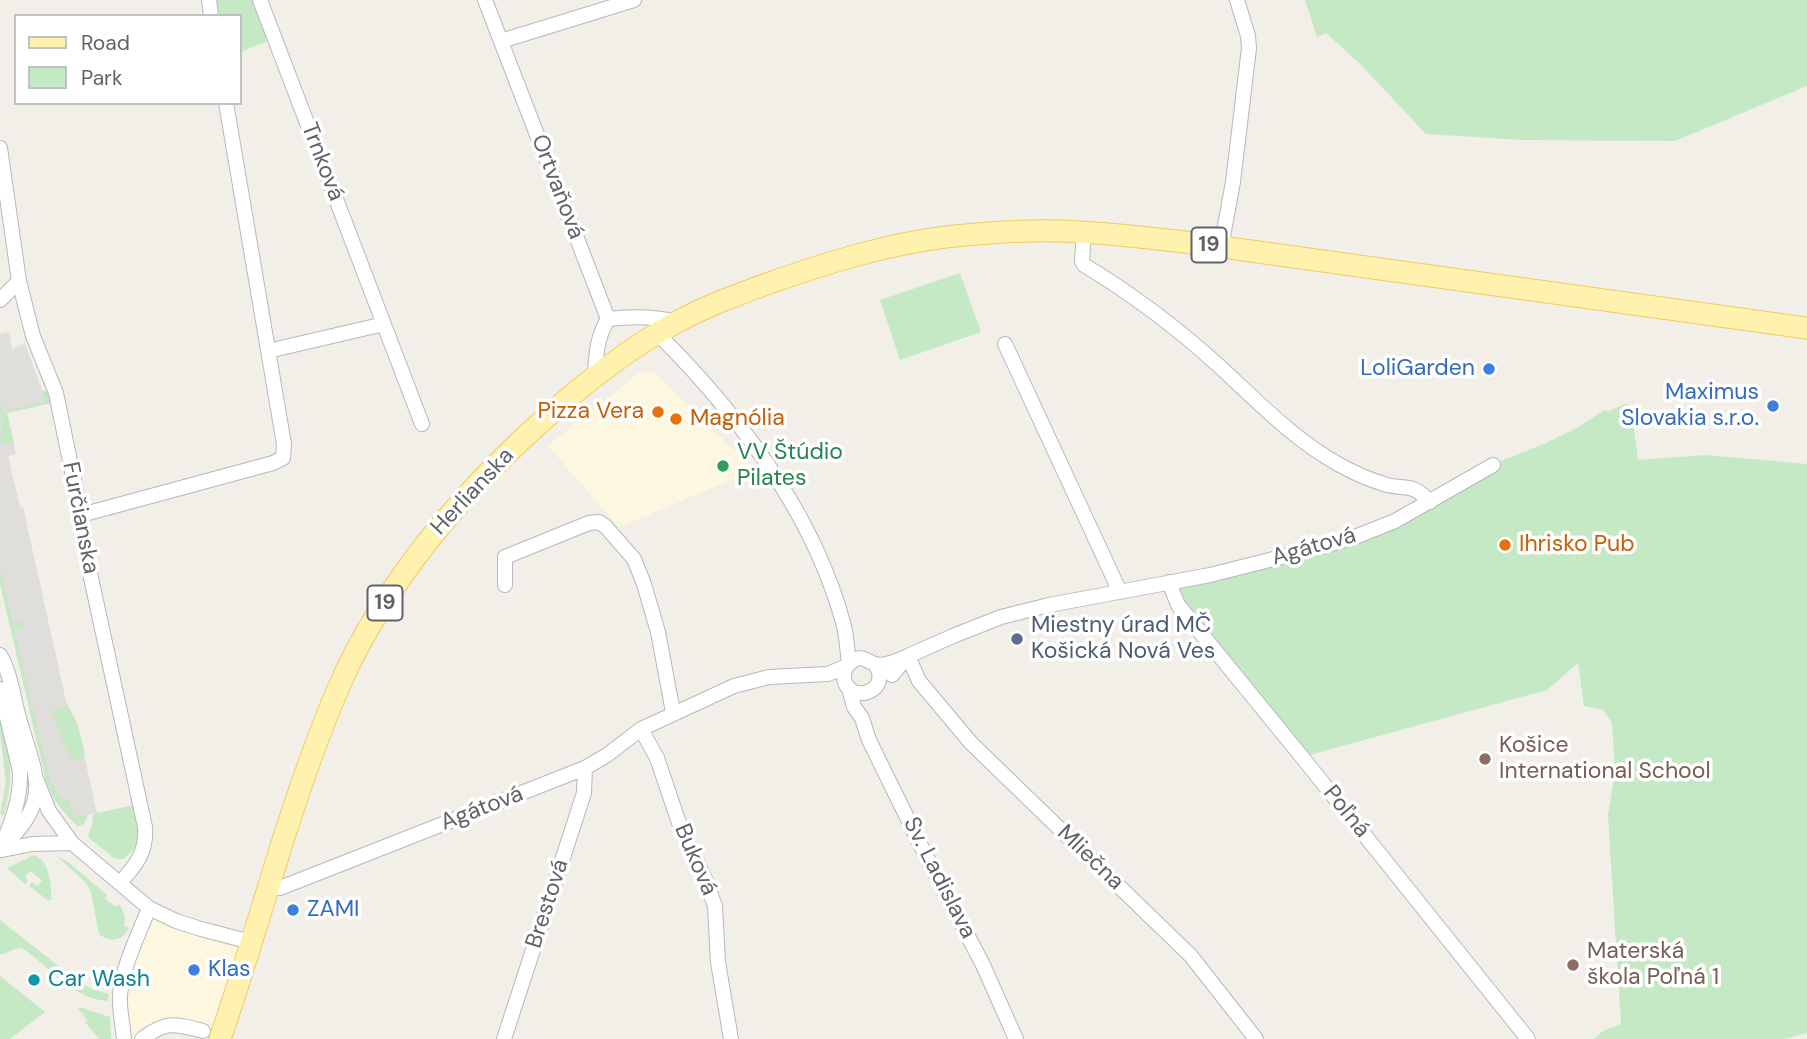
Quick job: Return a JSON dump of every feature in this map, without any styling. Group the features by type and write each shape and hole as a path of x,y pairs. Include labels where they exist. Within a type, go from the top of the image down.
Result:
{"main road":[{"name":"Herlianska","path":"211,1035 251,942 320,732 347,669 413,559 489,470 595,375 677,322 721,300 806,270 870,252 942,237 1004,232 1084,232"},
{"name":"19","path":"1084,232 1154,238 1412,272 1807,328"}],"street":[{"name":"Trnková","path":"260,0 422,424"},
{"name":"Ortvaňová","path":"485,0 608,319"},
{"path":"501,41 634,0"},
{"path":"1221,247 1233,182 1249,48 1237,0"},
{"path":"81,516 284,458 284,444 226,105"},
{"name":"Furčianska","path":"0,148 19,281 33,336 55,393 81,516 83,541 145,827 142,854 120,883"},
{"path":"1084,232 1084,265 1159,316 1312,448 1363,477 1419,491 1430,502"},
{"path":"0,300 19,281"},
{"path":"595,375 596,347 608,319 639,316 677,322"},
{"path":"268,351 384,324"},
{"path":"658,334 741,428 779,480 805,527 823,564 844,627 848,665 844,674 847,685"},
{"path":"1005,344 1121,592"},
{"name":"Agátová","path":"871,662 894,662 1002,617 1049,605 1210,575 1338,541 1395,521 1493,465"},
{"path":"505,585 505,556 589,523 602,524 632,556 644,584 661,643 673,712"},
{"name":"Poľná","path":"1169,582 1178,605 1528,1039"},
{"path":"844,627 880,674 862,718"},
{"path":"0,655 44,800 58,826 72,843 149,908 201,929 251,942"},
{"path":"828,674 859,693 872,689 892,675 908,656"},
{"name":"Mliečna","path":"908,656 919,681 971,743 1191,956 1256,1039"},
{"path":"828,674 860,658 871,662"},
{"name":"Agátová","path":"280,888 585,768 607,755 640,729 723,690 769,677 828,674"},
{"path":"892,675 919,681"},
{"name":"Sv. Ladislava","path":"847,685 875,752 983,965 1016,1039"},
{"path":"0,689 20,771 20,791 27,817 34,832 47,843"},
{"name":"Buková","path":"640,729 657,758 679,823 715,906 718,962 731,1039"},
{"name":"Brestová","path":"503,1039 584,793 585,768"},
{"path":"0,850 18,833 27,817 35,799 37,781"},
{"path":"0,850 20,791"},
{"path":"10,826 27,817 42,818 58,826"},
{"path":"0,850 32,844 72,843"},
{"path":"124,1039 122,983 149,908"},
{"path":"142,1039 154,1030 172,1024 211,1035"}],"shaded area":[{"path":"9,332 12,349 24,344 24,341 42,390 47,392 51,403 7,413 16,454 8,456 20,507 23,507 66,701 78,728 97,813 87,815 85,823 79,826 54,800 46,781 0,583 0,334"},
{"path":"646,371 657,375 755,470 619,527 548,446 639,373"},
{"path":"149,908 251,942 221,1037 175,1024 142,1039 124,1039 121,1010"}],"green space":[{"path":"217,0 252,0 268,41 242,51 242,14 219,14"},
{"path":"1305,0 1807,0 1807,86 1675,141 1524,140 1426,134 1360,64 1326,33 1317,37"},
{"path":"960,273 981,332 900,360 880,300"},
{"path":"42,390 47,392 51,403 7,413 14,442 0,444 0,400 3,412 44,402"},
{"path":"1627,403 1632,414 1638,460 1705,455 1807,464 1807,1033 1784,1039 1594,1039 1603,1031 1621,1024 1608,815 1615,772 1612,723 1603,710 1584,706 1578,663 1547,690 1302,757 1169,582 1360,535 1503,460 1577,428 1606,409 1607,412"},
{"path":"0,568 13,623 23,621 25,627 14,630 51,784 54,784 61,801 69,800 74,817 87,815 82,825 77,826 63,811 46,781 0,583"},
{"path":"0,704 10,774 10,788 3,816 0,814 6,782 0,734"},
{"path":"67,706 76,723 85,754 73,760 60,736 52,710"},
{"path":"134,805 137,843 126,857 114,858 89,838 93,814"},
{"path":"34,855 44,863 49,874 52,899 49,901 29,886 32,882 38,886 42,880 30,871 25,877 28,880 25,884 7,868"},
{"path":"57,856 107,895 105,899 115,906 120,905 125,916 124,926 129,928 123,936 112,939 99,934 91,892 85,882"},
{"path":"0,920 80,983 109,994 108,1001 95,999 73,988 22,948 0,954"},
{"path":"0,976 45,1012 10,1039 0,1039"},
{"path":"79,1007 110,1017 111,1039 99,1039 85,1022 87,1020"}],"place":[{"name":"LoliGarden","path":"1489,369"},
{"name":"Maximus Slovakia s.r.o.","path":"1773,406"},
{"name":"Pizza Vera","path":"658,412"},
{"name":"Magnólia","path":"676,419"},
{"name":"VV Štúdio Pilates","path":"723,466"},
{"name":"Ihrisko Pub","path":"1505,545"},
{"name":"Miestny úrad MČ Košická Nová Ves","path":"1017,639"},
{"name":"Košice International School","path":"1485,759"},
{"name":"ZAMI","path":"293,910"},
{"name":"Materská škola Poľná 1","path":"1573,965"},
{"name":"Klas","path":"194,970"},
{"name":"Car Wash","path":"34,980"}]}
